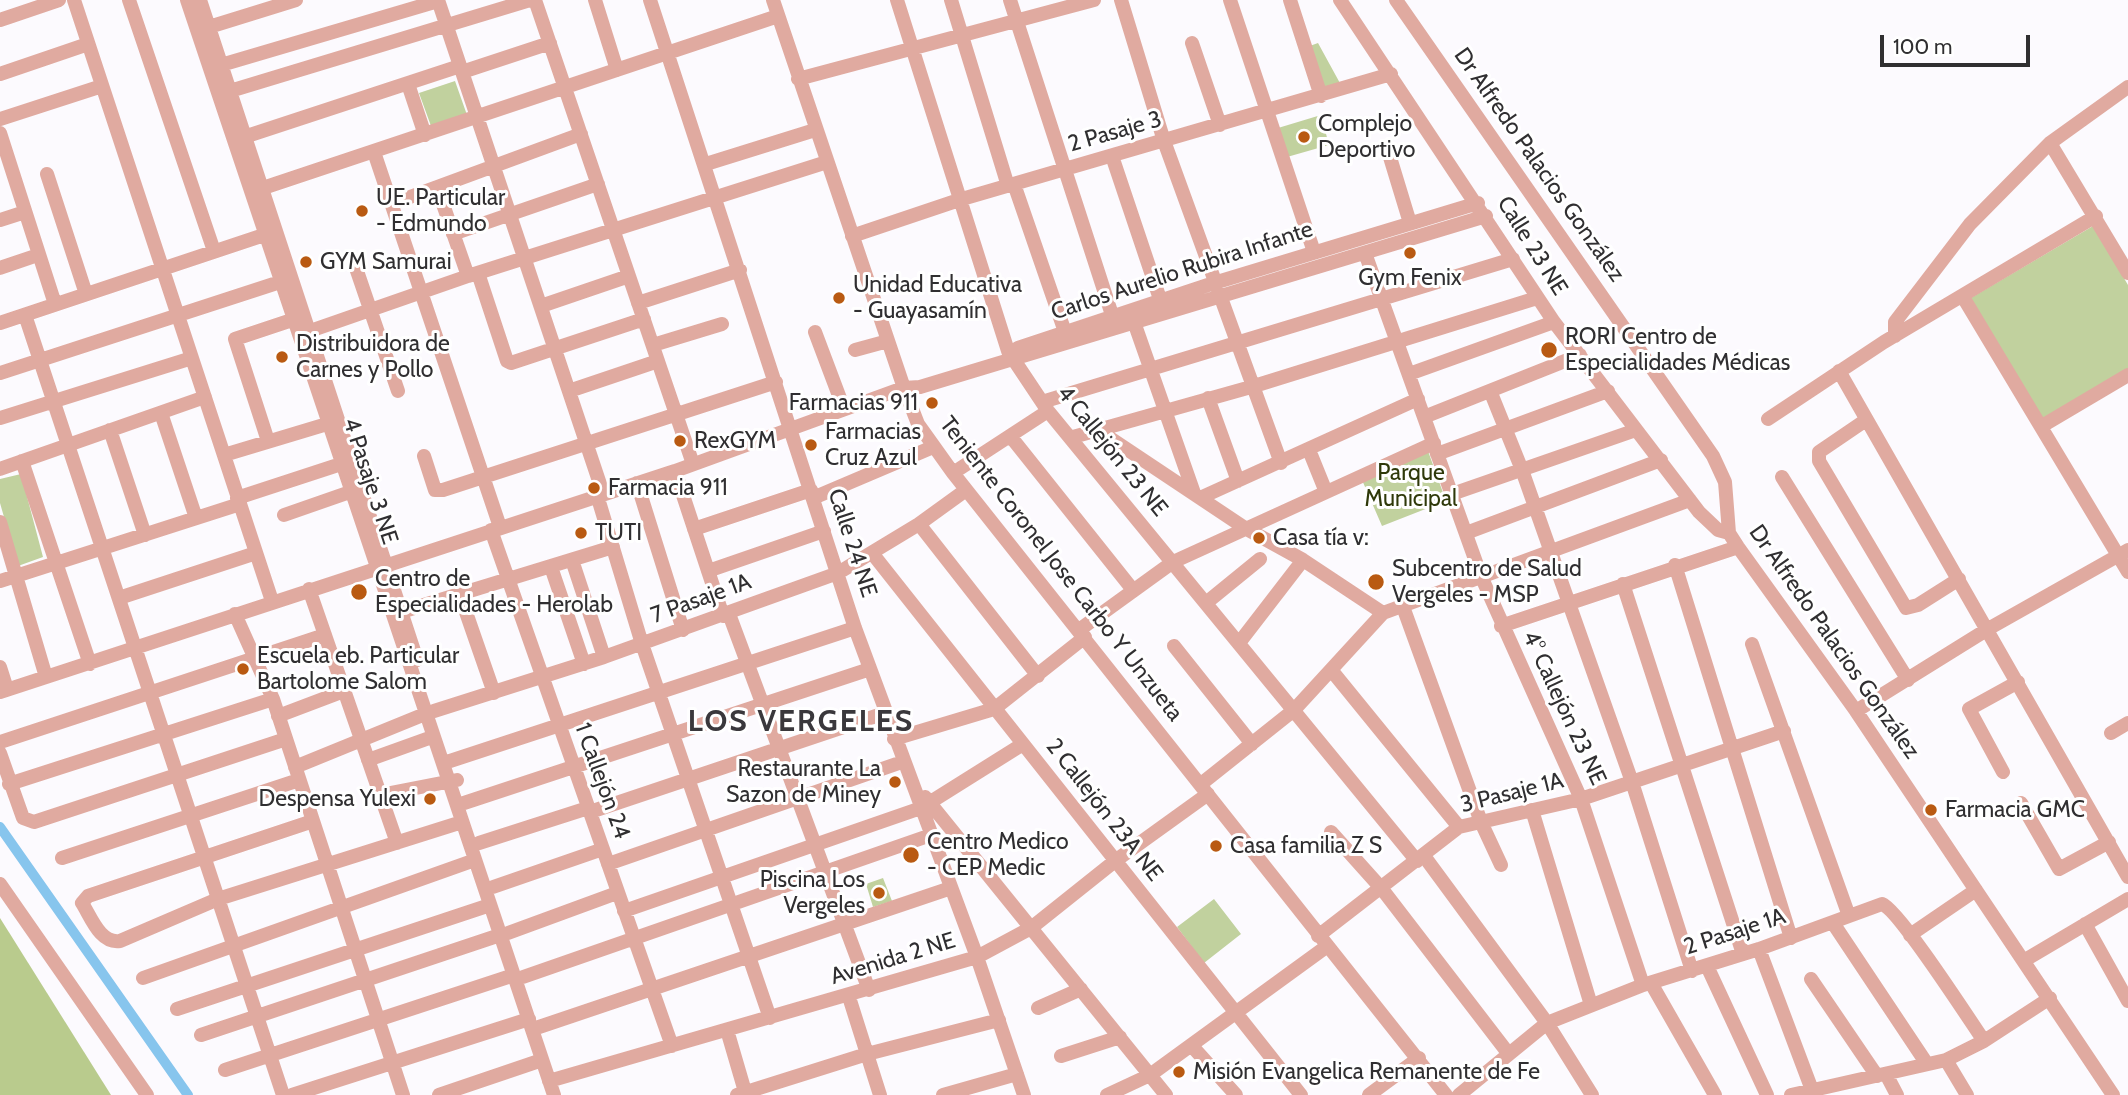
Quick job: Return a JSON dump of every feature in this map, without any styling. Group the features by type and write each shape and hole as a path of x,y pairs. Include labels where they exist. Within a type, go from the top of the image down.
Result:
{"street":[{"path":"0,20 23,6 59,0"},
{"path":"74,0 272,601"},
{"path":"129,0 214,251"},
{"name":"4 Pasaje 3 NE","path":"187,0 350,492 401,612 429,712 432,737 464,803 479,843 504,934 553,1085"},
{"name":"4 Pasaje 3 NE","path":"200,0 380,566 429,712 450,761 462,822 490,905 504,934"},
{"path":"209,27 296,0"},
{"path":"221,65 438,0 587,445 613,547 642,644 769,1018"},
{"path":"230,91 533,0 694,464"},
{"path":"595,0 617,70"},
{"name":"Calle 24 NE","path":"650,0 706,164 855,628 902,761 916,790 927,805 931,835 977,957 1024,1095"},
{"name":"Teniente Coronel Jose Carbo Y Unzueta","path":"773,0 815,130 918,424 966,490 1446,1095"},
{"name":"4 Callejón 23 NE","path":"897,0 1010,355 1045,407 1073,437 1294,710 1421,859 1547,1023 1592,1095"},
{"path":"951,0 1011,185 1065,332"},
{"path":"1010,0 1113,318"},
{"path":"798,79 1017,20 1064,3 1094,0"},
{"path":"1121,0 1164,141 1251,387 1281,463"},
{"path":"1230,0 1314,252"},
{"path":"1290,0 1321,96"},
{"name":"Calle 23 NE","path":"1340,0 1478,203 1553,322 1690,500 1718,530 1730,533"},
{"name":"Dr Alfredo Palacios González","path":"1396,0 1713,456 1725,482 1730,533 1738,547 1856,711 2113,1095"},
{"path":"260,189 778,16"},
{"path":"244,137 408,84 550,43"},
{"path":"1192,43 1220,125"},
{"path":"0,74 88,44"},
{"name":"2 Pasaje 3","path":"852,236 962,199 1391,74"},
{"path":"408,84 425,135"},
{"path":"0,119 102,86"},
{"path":"1895,336 1895,322 1945,254 2050,143 2128,88"},
{"path":"706,164 815,130"},
{"path":"0,133 5,166 25,212 55,304"},
{"path":"391,204 581,134"},
{"path":"2050,143 2128,273"},
{"name":"1 Callejón 24","path":"374,152 483,478 508,581 672,1046"},
{"path":"1389,154 1410,223"},
{"path":"1112,156 1161,302"},
{"path":"307,332 613,229 827,162"},
{"path":"47,174 86,294"},
{"path":"453,234 598,184"},
{"path":"437,187 453,234 473,275 508,362 644,319"},
{"name":"Carlos Aurelio Rubira Infante","path":"1010,355 1134,323 1314,252 1478,203"},
{"path":"0,220 25,212"},
{"name":"Carlos Aurelio Rubira Infante","path":"1010,355 1065,332 1161,302 1365,253 1486,216"},
{"path":"1768,419 1895,336 2096,216"},
{"path":"0,323 264,235"},
{"name":"4° Callejón 23 NE","path":"1365,253 1481,576 1501,626 1581,799 1647,984 1715,1095"},
{"path":"0,268 38,255"},
{"path":"953,473 1011,437 1045,407 1235,342 1513,259"},
{"path":"356,268 398,391"},
{"path":"639,303 740,270"},
{"path":"541,306 629,276"},
{"path":"0,373 280,282"},
{"path":"1963,297 2123,552 2128,572"},
{"path":"1073,437 1251,387 1537,298"},
{"path":"25,315 283,1095"},
{"path":"268,441 235,339 292,320"},
{"path":"1409,374 1553,322"},
{"path":"1134,323 1198,495"},
{"path":"653,345 722,324"},
{"path":"815,332 844,409"},
{"path":"855,350 888,341"},
{"path":"0,667 4,690 90,664 272,601 675,471 904,388 920,387 1010,355"},
{"path":"1424,417 1491,393 1580,355"},
{"path":"0,418 192,358"},
{"path":"569,391 658,361"},
{"path":"1839,371 2128,877"},
{"path":"2042,426 2128,375"},
{"path":"424,456 435,489 443,491 677,417 776,382"},
{"path":"894,739 994,709 1038,676 1133,590 1173,562 1326,492 1436,449 1507,430 1608,391"},
{"path":"1491,393 1536,508 1632,782 1692,971"},
{"path":"0,469 205,397"},
{"path":"1208,398 1238,481"},
{"path":"1198,495 1281,463 1418,399"},
{"path":"161,413 196,518"},
{"path":"1866,420 1819,452 1819,461 1825,472 1906,608 1918,605 1959,579"},
{"path":"224,455 327,424"},
{"path":"110,430 145,535"},
{"path":"1098,430 1245,528 1303,560 1383,612 1690,500"},
{"path":"1452,494 1636,430"},
{"path":"1011,437 1133,590"},
{"path":"694,529 812,494 933,447"},
{"path":"1309,450 1326,492"},
{"path":"1466,533 1661,460"},
{"path":"22,461 90,664"},
{"path":"0,581 196,518 341,464"},
{"path":"675,471 708,571 764,706 869,990"},
{"path":"1782,477 1908,680"},
{"path":"637,482 683,630"},
{"name":"7 Pasaje 1A","path":"62,858 191,816 297,773 361,739 429,712 584,664 838,573 919,524 966,490"},
{"path":"284,515 350,492"},
{"path":"0,522 46,677"},
{"path":"919,524 1038,676"},
{"path":"708,571 824,530"},
{"path":"401,612 613,547"},
{"path":"1501,626 1675,565 1738,547"},
{"path":"1856,711 1988,629 2123,552"},
{"path":"119,598 256,553"},
{"name":"2 Callejón 23A NE","path":"872,553 1301,1095"},
{"path":"1206,603 1260,559"},
{"path":"572,560 604,657"},
{"path":"1239,643 1303,560"},
{"path":"1675,565 1791,938"},
{"path":"551,567 584,664"},
{"path":"1623,584 1743,954"},
{"path":"309,589 397,843"},
{"path":"460,595 494,693"},
{"path":"1402,604 1481,822 1501,865"},
{"name":"Avenida 2 NE","path":"553,1085 672,1046 849,997 977,957 1031,928 1204,789 1251,744 1294,710 1383,612"},
{"path":"235,614 273,699 402,1095"},
{"path":"450,761 855,628"},
{"path":"0,742 150,690 325,635"},
{"path":"1752,644 1849,916"},
{"path":"1174,646 1251,744"},
{"path":"464,803 870,669"},
{"path":"1332,671 1460,827"},
{"path":"2003,772 1969,709 2018,682"},
{"path":"278,716 344,691"},
{"path":"9,783 273,699"},
{"path":"479,843 689,781 885,713"},
{"path":"2110,733 2128,723"},
{"name":"3 Pasaje 1A","path":"1107,1095 1134,1089 1238,1013 1382,889 1460,827 1581,799 1784,731"},
{"path":"368,760 432,737"},
{"path":"0,753 23,817 34,822 286,739"},
{"path":"624,911 722,879 927,805 1023,744"},
{"path":"608,864 902,761"},
{"path":"380,795 453,780"},
{"path":"2021,803 2059,869 2109,842"},
{"path":"927,805 1166,1095"},
{"path":"1532,810 1591,1005"},
{"path":"313,821 88,896 82,903 104,938 112,942 218,899 462,822"},
{"path":"1331,832 1382,889 1508,1053"},
{"path":"225,1070 731,906 931,835"},
{"path":"493,887 603,849"},
{"path":"143,978 475,860"},
{"path":"0,884 147,1095"},
{"path":"292,1095 749,957 951,888"},
{"path":"1910,935 1976,890"},
{"path":"201,1035 504,934 617,892"},
{"path":"2025,960 2128,899"},
{"name":"2 Pasaje 1A","path":"1460,1095 1547,1023 1647,984 1759,949 1886,904 1984,1041"},
{"path":"177,1009 490,905"},
{"path":"1833,923 1927,1064"},
{"path":"2085,924 2128,1001"},
{"path":"1759,949 1812,1090"},
{"path":"1707,966 1767,1095"},
{"path":"1811,979 1898,1095"},
{"path":"1038,1007 1081,989"},
{"path":"849,997 880,1095"},
{"path":"1791,1095 1946,1060 1984,1041 2050,998"},
{"path":"727,1030 743,1094 867,1054 999,1020"},
{"name":"4 Pasaje 3 NE","path":"534,1023 542,1060 553,1085 562,1095"},
{"path":"1060,1056 1120,1037"},
{"path":"1191,1045 1236,1095"},
{"path":"1369,1095 1419,1058"},
{"path":"439,1095 542,1060"},
{"path":"1946,1060 1967,1095"},
{"path":"943,1095 1017,1074"}],"green space":[{"path":"1318,43 1341,85 1322,92 1307,47"},
{"path":"455,81 467,115 431,126 419,93"},
{"name":"Complejo Deportivo","path":"1321,115 1329,145 1287,157 1278,128"},
{"path":"2093,226 2128,285 2128,371 2041,422 1969,299"},
{"name":"Parque Municipal","path":"1428,451 1446,501 1382,526 1362,480"},
{"path":"21,474 43,557 18,566 0,503 0,479"},
{"name":"Piscina Los Vergeles","path":"883,878 892,901 873,907 866,884"},
{"path":"1214,899 1241,934 1204,963 1177,927"},
{"path":"0,918 111,1095 0,1095"}],"waterway":[{"path":"0,827 188,1095"}],"place":[{"name":"Complejo Deportivo","path":"1304,137"},
{"name":"UE. Particular - Edmundo","path":"362,211"},
{"name":"Gym Fenix","path":"1410,253"},
{"name":"GYM Samurai","path":"306,262"},
{"name":"Unidad Educativa - Guayasamín","path":"839,298"},
{"name":"RORI Centro de Especialidades Médicas","path":"1549,350"},
{"name":"Distribuidora de Carnes y Pollo","path":"282,357"},
{"name":"Farmacias 911","path":"932,403"},
{"name":"RexGYM","path":"680,441"},
{"name":"Farmacias Cruz Azul","path":"811,445"},
{"name":"Farmacia 911","path":"594,488"},
{"name":"TUTI","path":"581,533"},
{"name":"Casa tía v:","path":"1259,538"},
{"name":"Subcentro de Salud Vergeles - MSP","path":"1376,582"},
{"name":"Centro de Especialidades - Herolab","path":"359,592"},
{"name":"Escuela eb. Particular Bartolome Salom","path":"243,669"},
{"name":"Restaurante La Sazon de Miney","path":"895,782"},
{"name":"Despensa Yulexi","path":"430,799"},
{"name":"Farmacia GMC","path":"1931,810"},
{"name":"Casa familia Z S","path":"1216,846"},
{"name":"Centro Medico - CEP Medic","path":"911,855"},
{"name":"Piscina Los Vergeles","path":"879,893"},
{"name":"Misión Evangelica Remanente de Fe","path":"1179,1072"}],"district":[{"name":"LOS VERGELES","path":"801,722"}]}
